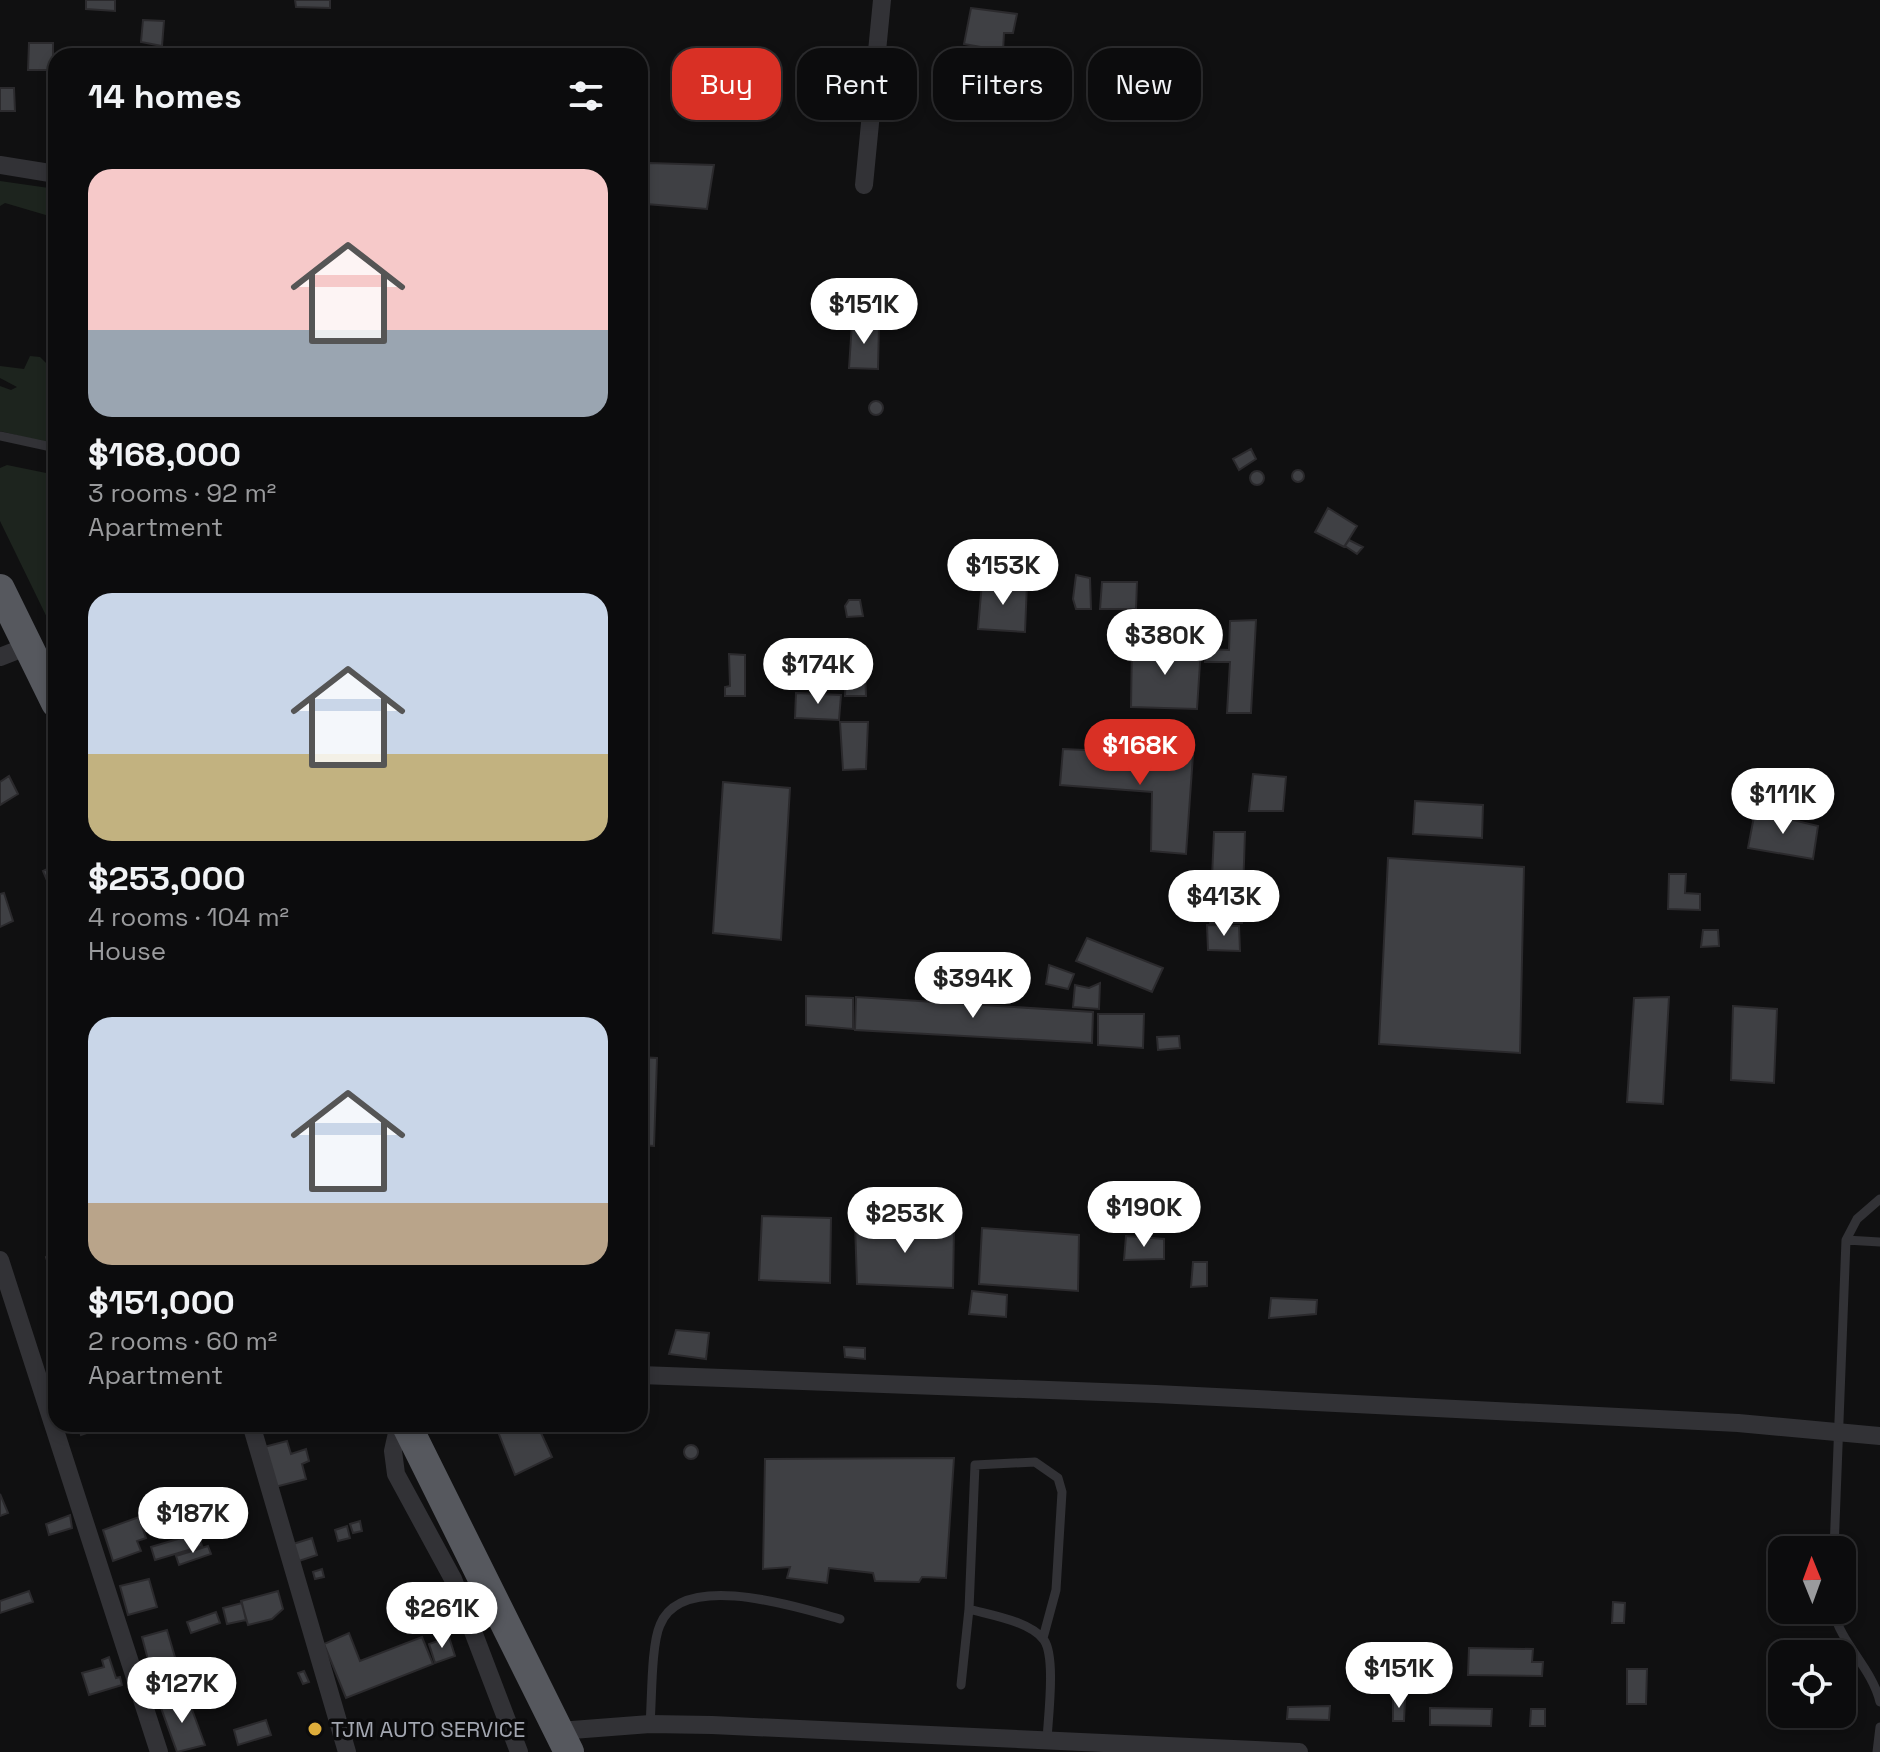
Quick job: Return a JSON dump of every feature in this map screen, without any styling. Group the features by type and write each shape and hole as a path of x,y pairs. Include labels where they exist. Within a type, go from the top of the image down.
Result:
{"highway":[{"path":"0,589 48,687"},
{"path":"410,1432 564,1742"}],"street":[{"path":"864,185 882,0"},
{"path":"0,165 48,173"},
{"path":"0,657 28,646"},
{"path":"0,1260 48,1409"},
{"path":"648,1375 1156,1394 1738,1423 1880,1436"},
{"path":"56,1432 159,1752"},
{"path":"253,1432 347,1752"},
{"path":"397,1432 393,1451 396,1474 453,1579 519,1752"},
{"path":"564,1742 650,1724 938,1743 1047,1740 1091,1747 1299,1752"}],"lane":[{"path":"0,436 48,446"},
{"path":"1834,1536 1846,1240 1857,1219 1880,1199"},
{"path":"1846,1240 1880,1242"},
{"path":"961,1685 969,1609 975,1465 1035,1462 1058,1478 1062,1492 1056,1590 1043,1638"},
{"path":"650,1724 659,1626 674,1607 694,1600 749,1595 840,1619"},
{"path":"969,1609 1017,1623 1043,1638 1049,1652 1047,1740"},
{"path":"1840,1624 1880,1702"},
{"path":"1877,1752 1880,1727"}],"shaded area":[{"path":"0,181 48,188 48,216 5,203 0,206"},
{"path":"30,356 40,357 48,365 48,443 0,431 0,386 11,390 17,387 0,378 0,366 24,369"},
{"path":"7,465 48,473 48,620 0,521 0,468"}],"building":[{"path":"86,0 115,0 115,11 86,9"},
{"path":"295,0 330,0 330,8 296,7"},
{"path":"971,8 1017,14 1013,33 1004,33 1003,48 964,44"},
{"path":"143,20 164,21 162,46 141,42"},
{"path":"29,43 53,43 53,48 48,48 48,70 28,70"},
{"path":"0,88 14,88 15,111 0,111"},
{"path":"649,163 714,165 707,209 648,204"},
{"path":"852,323 879,324 878,369 849,368"},
{"path":"876,401 883,408 876,415 869,408"},
{"path":"1251,449 1256,459 1239,470 1233,459"},
{"path":"1257,471 1264,478 1257,485 1250,478"},
{"path":"1293,471 1303,471 1303,481 1293,481"},
{"path":"1328,508 1357,526 1344,547 1315,532"},
{"path":"1349,540 1363,547 1357,554 1345,546"},
{"path":"1076,575 1090,578 1091,609 1076,609 1073,599"},
{"path":"982,582 1027,583 1025,632 978,629"},
{"path":"1102,582 1137,582 1136,609 1100,609"},
{"path":"849,600 860,600 863,616 847,617 845,606"},
{"path":"1134,612 1195,615 1194,645 1132,643"},
{"path":"1256,620 1251,713 1227,713 1230,662 1205,662 1206,649 1229,650 1230,621"},
{"path":"1132,645 1201,648 1197,709 1131,707"},
{"path":"729,654 745,655 745,696 725,696 725,687 730,686"},
{"path":"846,672 865,672 866,696 845,696"},
{"path":"796,693 841,695 839,720 795,718"},
{"path":"840,722 868,722 866,769 843,770"},
{"path":"1063,749 1193,755 1186,854 1151,851 1152,792 1060,785"},
{"path":"1253,774 1286,777 1283,811 1249,811"},
{"path":"9,776 18,794 0,805 0,782"},
{"path":"723,782 790,788 781,940 713,933"},
{"path":"1415,801 1483,805 1482,838 1413,834"},
{"path":"1755,811 1818,826 1813,859 1748,848"},
{"path":"1214,832 1245,832 1242,923 1210,923"},
{"path":"1388,858 1524,867 1520,1053 1379,1044"},
{"path":"1669,874 1686,874 1685,893 1700,894 1700,910 1668,909"},
{"path":"4,893 13,921 0,927 0,894"},
{"path":"1207,925 1239,926 1240,951 1208,950"},
{"path":"1703,930 1718,930 1719,946 1701,947"},
{"path":"1087,938 1163,968 1152,992 1076,961"},
{"path":"1049,965 1074,974 1068,989 1046,984"},
{"path":"1100,983 1099,1009 1073,1007 1075,985 1089,988"},
{"path":"806,996 853,998 853,1029 806,1025"},
{"path":"856,997 1093,1012 1092,1043 855,1030"},
{"path":"1669,997 1663,1104 1627,1102 1634,998"},
{"path":"1733,1006 1777,1009 1774,1083 1731,1080"},
{"path":"1098,1014 1144,1014 1143,1048 1098,1045"},
{"path":"1179,1036 1180,1048 1158,1050 1157,1037"},
{"path":"648,1057 657,1058 654,1146 648,1146"},
{"path":"762,1216 831,1218 830,1283 759,1280"},
{"path":"855,1223 954,1227 953,1288 857,1284"},
{"path":"982,1228 1079,1235 1078,1291 979,1284"},
{"path":"1126,1236 1164,1239 1164,1259 1124,1260"},
{"path":"1193,1262 1207,1262 1207,1286 1191,1287"},
{"path":"972,1291 1007,1295 1006,1317 969,1314"},
{"path":"1271,1298 1317,1300 1316,1314 1269,1318"},
{"path":"676,1330 709,1333 706,1359 669,1354"},
{"path":"844,1347 865,1348 865,1359 845,1357"},
{"path":"498,1432 541,1432 552,1457 515,1475"},
{"path":"287,1441 291,1454 306,1449 309,1461 302,1464 306,1479 275,1487 264,1447"},
{"path":"691,1445 698,1452 691,1459 684,1452"},
{"path":"954,1458 946,1578 922,1577 919,1582 875,1581 873,1573 829,1568 827,1583 787,1578 790,1567 763,1569 765,1459"},
{"path":"0,1494 8,1513 0,1516"},
{"path":"70,1515 72,1528 49,1535 46,1524"},
{"path":"139,1517 146,1538 137,1541 141,1551 113,1561 103,1530"},
{"path":"360,1521 362,1531 353,1533 350,1524"},
{"path":"347,1526 350,1538 338,1541 335,1530"},
{"path":"198,1533 202,1546 155,1560 151,1547"},
{"path":"312,1538 317,1555 299,1561 293,1544"},
{"path":"208,1546 211,1554 179,1565 176,1556"},
{"path":"322,1569 324,1577 315,1579 313,1572"},
{"path":"149,1579 157,1607 128,1615 120,1586"},
{"path":"29,1591 33,1602 0,1613 0,1601"},
{"path":"278,1591 283,1609 272,1619 248,1625 241,1601"},
{"path":"1613,1602 1625,1603 1624,1623 1612,1623"},
{"path":"242,1603 246,1620 227,1624 223,1608"},
{"path":"216,1612 220,1623 191,1633 187,1622"},
{"path":"167,1630 177,1664 151,1671 142,1637"},
{"path":"349,1633 360,1661 422,1637 433,1664 346,1698 324,1644"},
{"path":"449,1637 455,1656 435,1663 429,1644"},
{"path":"1469,1648 1533,1649 1532,1662 1543,1662 1542,1676 1468,1675"},
{"path":"109,1657 116,1678 120,1677 122,1685 89,1695 82,1673 104,1667 102,1660"},
{"path":"1627,1669 1647,1669 1646,1704 1627,1704"},
{"path":"304,1671 309,1682 303,1684 298,1673"},
{"path":"187,1696 205,1745 177,1752 160,1705"},
{"path":"1405,1699 1404,1721 1393,1721 1393,1700"},
{"path":"1330,1706 1329,1720 1287,1719 1288,1707"},
{"path":"1430,1708 1492,1709 1491,1726 1430,1725"},
{"path":"1531,1709 1545,1709 1545,1726 1530,1726"},
{"path":"266,1720 271,1735 238,1745 234,1730"}],"place":[{"name":"TJM AUTO SERVICE","path":"315,1729"}]}
